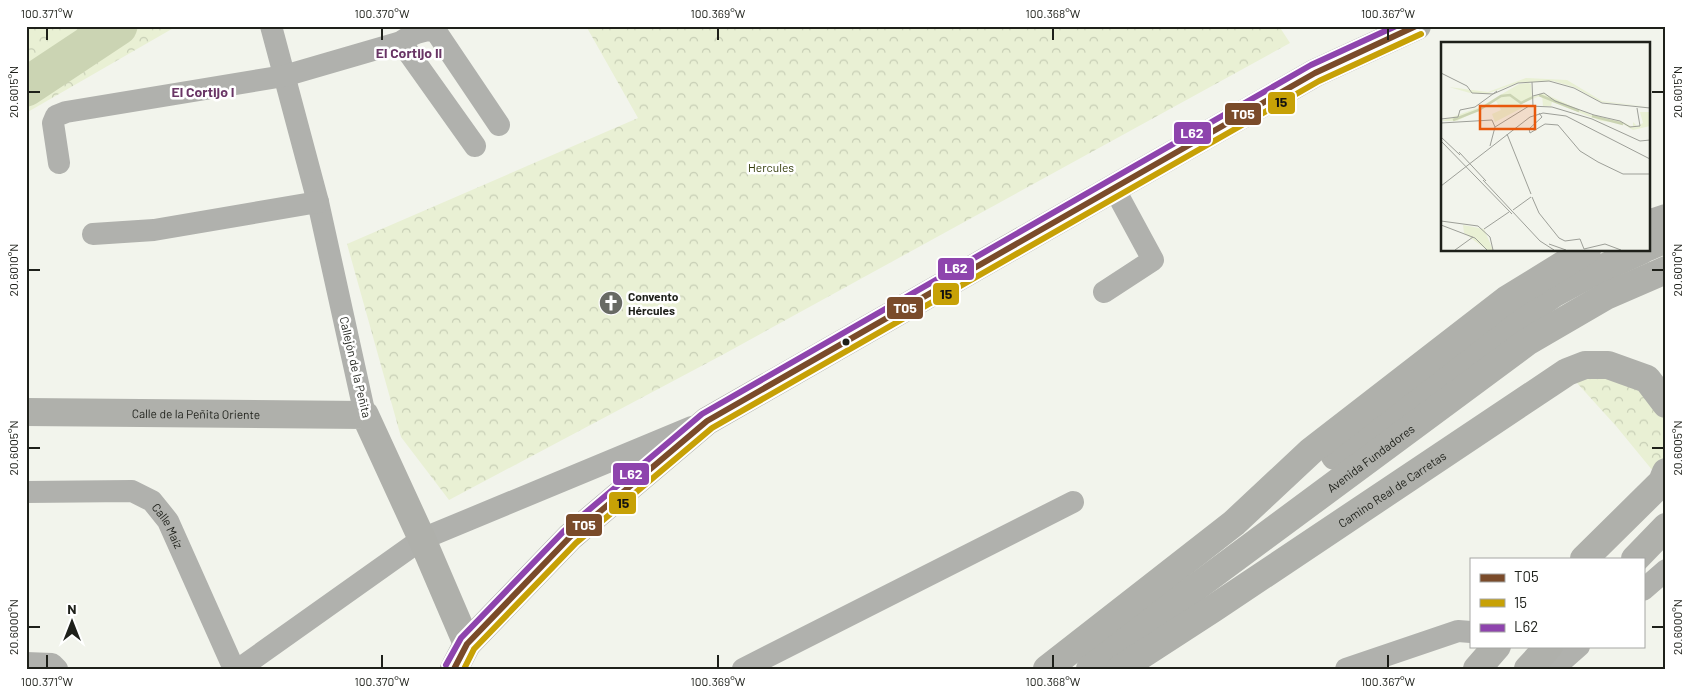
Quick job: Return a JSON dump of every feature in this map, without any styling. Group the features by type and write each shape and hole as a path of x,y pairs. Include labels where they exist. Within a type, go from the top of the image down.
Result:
{"street":[{"name":"Callejón de la Peñita","path":"271,26 318,202 365,414 422,538 467,644"},
{"path":"239,669 422,538 707,421 1315,72 1417,26"},
{"path":"59,163 53,123 56,116 284,76 401,42 423,30 436,30 499,125"},
{"path":"401,42 475,146"},
{"path":"1104,292 1153,260 1114,188"},
{"path":"93,234 154,230 318,202"},
{"path":"1650,223 1666,218"},
{"path":"1650,246 1666,239"},
{"path":"1234,523 1311,450 1506,300 1585,251"},
{"path":"1047,669 1234,523 1321,467 1488,340 1553,294 1640,251"},
{"name":"Avenida Fundadores","path":"1090,669 1195,588 1527,342 1606,296 1666,270"},
{"name":"Camino Real de Carretas","path":"1120,669 1567,372 1585,365 1608,365 1648,379 1666,404"},
{"name":"Calle de la Peñita Oriente","path":"26,412 365,414"},
{"path":"454,669 467,644 570,538 707,421"},
{"path":"1585,558 1662,482 1666,472"},
{"name":"Calle Maíz","path":"26,492 132,491 152,501 168,521 234,669"},
{"path":"742,669 1072,502"},
{"path":"1636,558 1666,527"},
{"path":"1644,589 1666,570"},
{"path":"1346,669 1458,631 1470,632"},
{"path":"1477,669 1495,648"},
{"path":"1528,669 1547,648"},
{"path":"1553,669 1577,648"},
{"path":"26,663 52,664 57,669"}],"green space":[{"path":"26,26 177,26 26,113"},
{"name":"Hercules","path":"586,26 1279,26 1290,43 724,354 449,500 401,437 347,244 638,118"},
{"path":"1608,365 1666,404 1666,472 1662,482 1616,426 1567,372"}],"waterway":[{"path":"26,87 118,26"}],"transit line":[{"name":"L62","path":"446,665 461,638 564,531 702,414 1311,65 1396,26"},
{"name":"T05","path":"454,669 467,644 570,537 707,421 1315,73 1416,26"},
{"name":"15","path":"464,669 474,649 576,543 712,428 1319,81 1421,34"}],"place":[{"name":"Convento Hércules","path":"611,303"}],"district":[{"name":"El Cortijo II","path":"409,52"},
{"name":"El Cortijo I","path":"203,91"}]}
